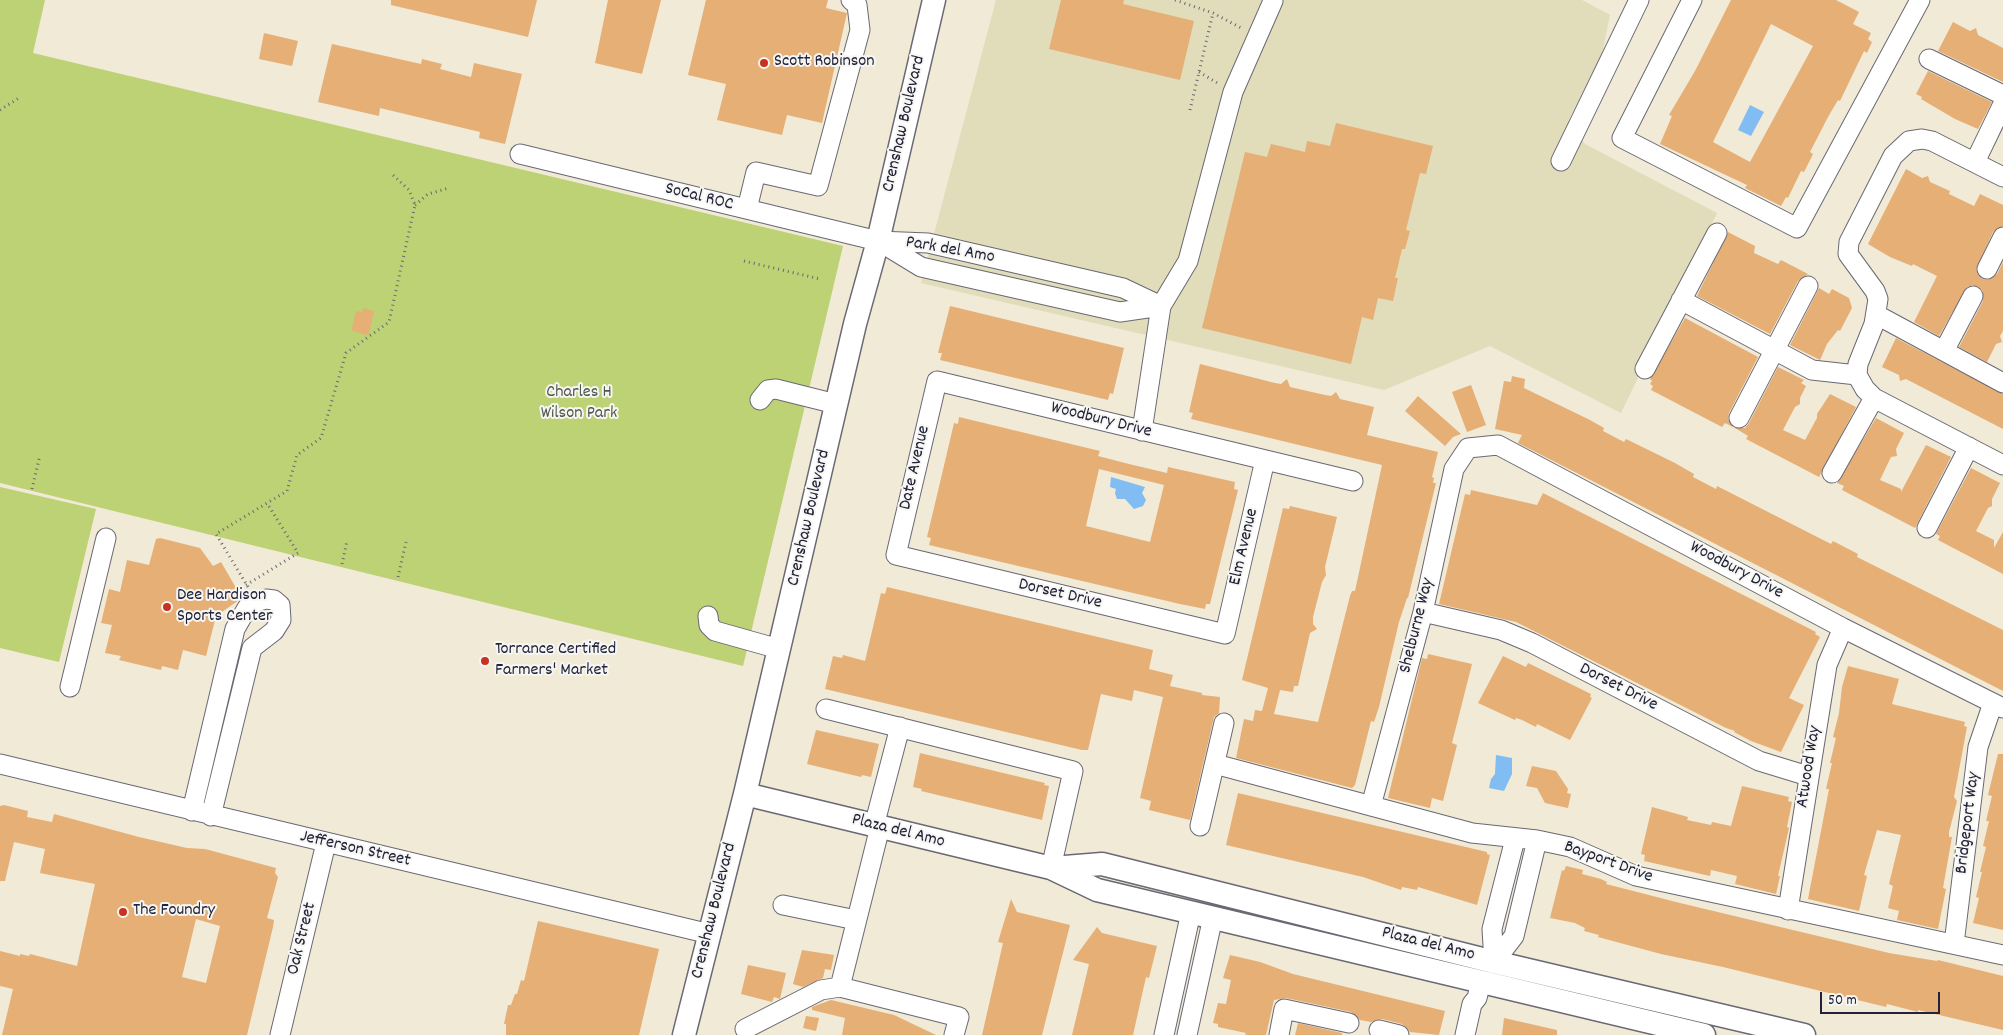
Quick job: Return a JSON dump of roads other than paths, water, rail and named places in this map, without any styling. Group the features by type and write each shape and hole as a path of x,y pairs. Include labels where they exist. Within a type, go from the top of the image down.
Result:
{"main road":[{"name":"Crenshaw Boulevard","path":"684,1035 779,649 836,404 878,241 934,0"},
{"name":"Plaza del Amo","path":"744,794 1051,868 1097,890 1214,917 1479,990 1704,1035"},
{"name":"Plaza del Amo","path":"1051,868 1102,864 1490,961 1804,1035"},
{"path":"1191,912 1196,887"},
{"path":"1479,990 1490,961"}],"street":[{"path":"747,210 756,172 818,186 860,30 857,5 851,0"},
{"path":"1561,161 1639,0"},
{"path":"1692,0 1622,138 1797,228 1920,0"},
{"path":"1142,431 1161,306 1188,261 1233,92 1273,1"},
{"path":"1929,59 2003,95"},
{"path":"1975,162 2003,104"},
{"path":"2003,177 1932,140 1909,141 1893,156 1849,242 1848,254 1875,291 1878,299 1877,315 1858,364 1858,375 1874,398 2003,465"},
{"name":"SoCal ROC","path":"520,154 878,241"},
{"path":"1645,369 1717,233"},
{"path":"1987,269 2003,237"},
{"name":"Park del Amo","path":"878,241 920,267 1120,312 1161,306"},
{"path":"1739,418 1808,286"},
{"path":"1944,351 1973,296"},
{"path":"1681,300 1812,370 1858,375"},
{"path":"1877,315 2003,383"},
{"name":"Woodbury Drive","path":"937,381 1353,481"},
{"name":"Date Avenue","path":"896,556 937,381"},
{"path":"760,400 768,390 776,389 836,404"},
{"path":"1832,473 1874,398"},
{"name":"Woodbury Drive","path":"1468,448 1498,445 1844,628 1998,706"},
{"path":"1927,528 1969,446"},
{"name":"Shelburne Way","path":"1371,806 1423,612 1454,470 1468,448"},
{"name":"Elm Avenue","path":"1225,634 1265,460"},
{"path":"70,687 106,538"},
{"name":"Dorset Drive","path":"896,556 1225,634"},
{"path":"192,811 235,630 240,617 256,602 266,599 274,600 280,605 281,620 274,631 252,648 211,816"},
{"name":"Dorset Drive","path":"1423,612 1501,630 1532,643 1760,762 1808,776"},
{"path":"708,616 709,626 715,632 779,649"},
{"name":"Atwood Way","path":"1788,910 1827,665 1844,628"},
{"name":"Bridgeport Way","path":"1954,944 1978,747 1998,706"},
{"path":"826,708 1073,771 1051,868"},
{"path":"1200,826 1224,723"},
{"path":"840,987 900,727"},
{"name":"Jefferson Street","path":"0,764 710,934"},
{"name":"Bayport Drive","path":"1215,764 1472,833 1537,840 1570,847 1636,876 2003,956"},
{"path":"1490,961 1492,929 1515,839"},
{"path":"1490,961 1514,936 1537,840"},
{"name":"Oak Street","path":"280,1035 326,843"},
{"path":"1504,883 1525,889"},
{"path":"783,905 856,920"},
{"path":"1164,1035 1191,912"},
{"path":"1188,1035 1214,917"},
{"path":"742,1032 821,990 840,987 959,1017 954,1035"},
{"path":"1465,1035 1472,1004 1479,990"},
{"path":"1472,1035 1480,1004 1479,990"},
{"path":"1279,1035 1284,1009 1349,1023"},
{"path":"1379,1030 1399,1035"},
{"path":"742,1032 767,1035"}],"water":[{"path":"1750,105 1764,112 1751,136 1738,130"},
{"path":"1111,477 1145,487 1142,493 1146,500 1143,506 1134,509 1125,499 1117,499 1116,489 1110,487"},
{"path":"1496,755 1512,758 1512,774 1504,791 1489,788 1491,779 1495,774"}],"place":[{"name":"Scott Robinson","path":"764,63"},
{"name":"Dee Hardison Sports Center","path":"167,607"},
{"name":"Torrance Certified Farmers' Market","path":"485,661"},
{"name":"The Foundry","path":"123,912"}],"park label":[{"name":"Charles H Wilson Park","path":"579,404"}]}
